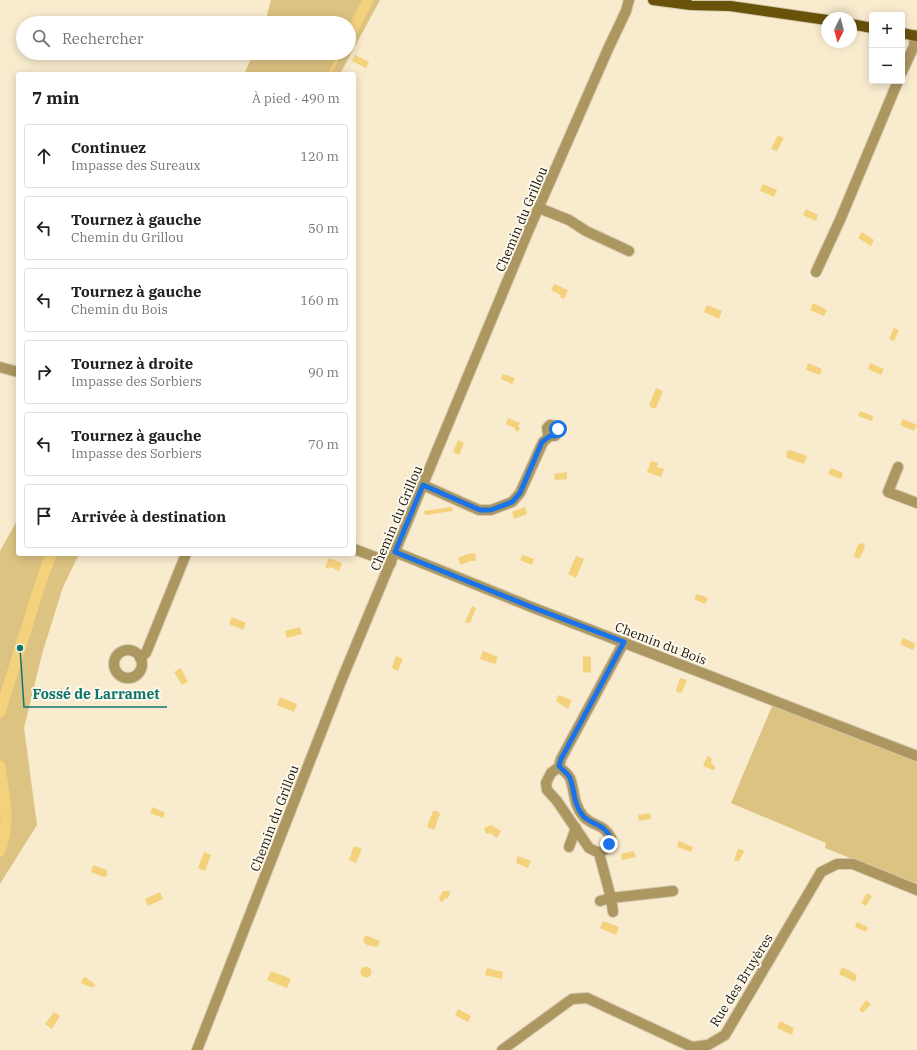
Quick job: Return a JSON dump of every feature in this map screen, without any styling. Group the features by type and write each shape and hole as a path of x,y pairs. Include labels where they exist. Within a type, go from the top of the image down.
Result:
{"main road":[{"path":"657,0 691,5 730,6 821,19"},
{"path":"709,0 730,6"},
{"path":"857,25 869,27"},
{"path":"905,33 916,35"}],"street":[{"name":"Chemin du Grillou","path":"197,1049 335,698 395,552 539,208 626,11 629,0"},
{"path":"905,66 914,46 916,35"},
{"path":"816,272 840,220 897,84"},
{"path":"539,208 569,220 586,231 629,251"},
{"path":"0,367 16,371"},
{"path":"423,485 480,510 491,510 512,502 520,493 542,442 550,436"},
{"path":"898,467 888,492 917,503"},
{"path":"356,550 391,563"},
{"name":"Chemin du Bois","path":"395,552 527,605 917,756"},
{"path":"140,658 146,653 185,556"},
{"path":"613,912 611,898 599,853 589,848 548,790 546,783 551,774 559,766 561,759 624,642"},
{"path":"559,766 569,776 574,799 584,817 608,831 611,838 606,849 599,853"},
{"path":"569,847 576,828"},
{"name":"Rue des Bruyères","path":"502,1050 572,999 587,998 692,1047 708,1045 725,1035 821,872 837,864 853,864 917,890"},
{"path":"600,901 611,898 673,891"}],"shaded area":[{"path":"271,0 380,0 356,44 356,16 267,16"},
{"path":"364,0 367,0 356,23 356,16"},
{"path":"356,56 369,62 366,68 352,61 356,60"},
{"path":"251,60 348,60 341,72 245,72"},
{"path":"335,60 339,60 333,72 329,72"},
{"path":"778,135 784,138 777,151 771,149"},
{"path":"763,184 777,190 774,197 760,191"},
{"path":"806,209 818,215 816,221 803,215"},
{"path":"862,232 874,240 871,246 858,238"},
{"path":"554,284 568,290 564,299 560,297 561,295 551,290"},
{"path":"813,303 827,310 824,316 810,310"},
{"path":"707,305 722,311 719,319 704,312"},
{"path":"894,328 899,330 894,341 889,339"},
{"path":"808,363 822,369 820,375 806,370"},
{"path":"870,363 884,369 881,375 868,369"},
{"path":"503,374 515,378 512,384 501,379"},
{"path":"656,388 663,391 656,408 652,408 649,405"},
{"path":"860,411 873,416 872,421 858,416"},
{"path":"508,418 520,423 518,426 520,428 518,432 515,428 506,424"},
{"path":"903,419 917,425 914,431 900,425"},
{"path":"458,440 464,443 459,455 453,452"},
{"path":"790,450 807,456 804,464 787,458 787,451"},
{"path":"651,461 658,463 657,467 664,469 661,477 647,472"},
{"path":"831,468 843,473 841,479 828,474"},
{"path":"567,472 567,479 555,480 554,474"},
{"path":"452,507 453,511 425,515 424,511"},
{"path":"525,507 527,514 514,519 512,512"},
{"path":"16,523 16,556 78,556 63,587 42,654 24,728 37,825 0,884 0,551"},
{"path":"861,543 864,544 865,547 860,558 856,558 854,555 858,545"},
{"path":"475,553 476,561 470,561 461,565 458,558"},
{"path":"523,555 534,559 532,565 520,560"},
{"path":"576,556 584,559 576,578 568,574"},
{"path":"329,558 342,563 339,571 330,567 328,569 325,567"},
{"path":"697,594 708,598 705,604 694,599"},
{"path":"472,606 476,608 470,623 465,622"},
{"path":"232,617 246,623 243,630 229,624"},
{"path":"300,627 302,634 287,638 285,631"},
{"path":"903,638 916,644 913,650 900,644"},
{"path":"483,651 498,657 495,664 480,659"},
{"path":"396,656 403,659 398,671 392,668"},
{"path":"583,656 591,657 591,673 583,672"},
{"path":"181,668 188,682 182,685 174,672"},
{"path":"680,678 687,680 682,692 678,693 676,690"},
{"path":"558,695 572,700 568,709 556,701"},
{"path":"280,697 297,704 294,712 277,705"},
{"path":"772,706 917,759 917,885 825,848 826,843 731,803"},
{"path":"709,756 712,759 711,763 715,766 715,769 713,770 703,766 707,757"},
{"path":"153,807 165,813 163,818 150,813"},
{"path":"433,811 437,811 440,814 434,830 427,827"},
{"path":"650,813 651,819 639,821 638,815"},
{"path":"491,825 501,831 497,838 490,833 486,834 484,828"},
{"path":"679,841 693,847 691,852 677,847"},
{"path":"354,846 362,849 356,863 349,860"},
{"path":"738,849 743,850 744,852 739,861 735,861 734,860"},
{"path":"634,851 636,857 622,860 621,854"},
{"path":"204,852 211,855 205,871 198,868"},
{"path":"518,856 531,861 528,868 516,863"},
{"path":"93,865 107,870 107,876 104,877 91,872"},
{"path":"443,891 449,891 450,893 448,898 441,902 439,898"},
{"path":"160,892 163,899 148,906 145,899"},
{"path":"867,893 872,896 866,906 861,903"},
{"path":"603,921 619,927 616,935 600,928"},
{"path":"857,922 868,927 866,932 855,927"},
{"path":"365,935 380,941 377,947 367,945 363,942"},
{"path":"364,967 368,967 370,968 370,976 364,977 361,974 361,970"},
{"path":"842,967 857,975 855,982 839,974"},
{"path":"487,968 503,972 502,979 485,975"},
{"path":"271,971 291,979 287,988 267,980"},
{"path":"85,977 95,984 94,987 81,983 82,979"},
{"path":"866,1000 871,1004 863,1013 859,1010"},
{"path":"458,1009 471,1016 468,1022 455,1015"},
{"path":"54,1012 60,1016 52,1029 45,1024"},
{"path":"780,1021 794,1028 792,1035 777,1028"}],"waterway":[{"path":"356,23 368,0"},
{"path":"0,712 50,556"},
{"path":"0,766 6,809 5,830 0,851"}],"place":[{"name":"Fossé de Larramet","path":"20,648"}],"route":[{"path":"558,429 558,433 555,436 550,436 542,442 520,493 512,502 491,510 480,510 423,485 395,552 534,608 624,642 561,759 559,766 569,776 572,784 574,799 584,817 608,831 611,838 609,844"}]}
